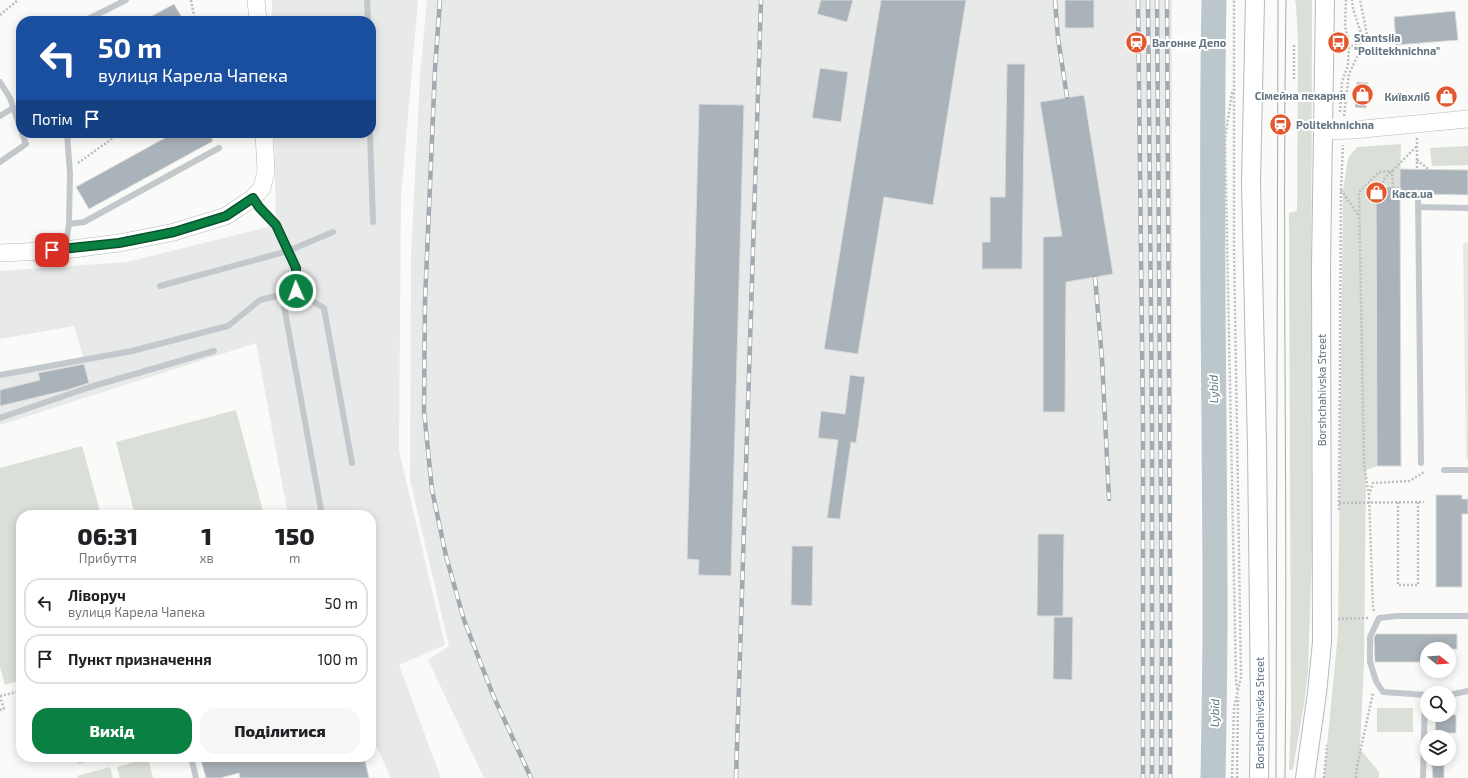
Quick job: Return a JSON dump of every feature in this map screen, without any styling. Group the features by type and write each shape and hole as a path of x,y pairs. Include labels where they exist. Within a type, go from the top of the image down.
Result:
{"main road":[{"name":"Borshchahivska Street","path":"1255,0 1251,182 1257,445 1260,707 1259,778"},
{"name":"Borshchahivska Street","path":"1304,778 1317,693 1322,642 1322,131 1324,0"}],"street":[{"path":"256,0 258,16"},
{"path":"1322,131 1468,119"},
{"path":"0,253 65,250 119,243 174,232 226,216 253,198 262,188 266,171 264,138"}],"lane":[{"path":"94,16 126,0"},
{"path":"367,0 368,16"},
{"path":"0,82 10,98 16,114"},
{"path":"0,116 14,108"},
{"path":"0,162 26,144 24,138"},
{"path":"65,250 69,224 70,169 67,138"},
{"path":"370,138 372,222"},
{"path":"69,224 84,222 219,148"},
{"path":"1418,194 1421,463"},
{"path":"253,198 259,207 276,225 296,268 296,291"},
{"path":"1418,207 1468,208"},
{"path":"160,286 288,251 333,232"},
{"path":"0,375 132,351 228,326 260,300 296,291 324,308 352,463"},
{"path":"282,295 321,510"},
{"path":"0,418 90,387 214,351"},
{"path":"1444,470 1468,470"},
{"path":"1420,695 1383,692 1376,681 1370,662 1370,637 1379,618 1405,616 1468,616"},
{"path":"1456,693 1468,690"},
{"path":"1423,778 1425,722"},
{"path":"192,762 196,778"}],"path":[{"path":"0,15 18,0"},
{"path":"191,0 194,16"},
{"path":"1232,778 1234,708 1241,678 1233,85 1234,0"},
{"path":"1352,0 1353,9 1364,42"},
{"path":"1360,0 1368,40 1364,42 1349,74 1343,130 1341,190 1360,217"},
{"path":"1339,50 1364,42"},
{"path":"1294,43 1294,79"},
{"path":"1233,85 1225,139 1237,693 1237,778"},
{"path":"1417,137 1417,170"},
{"path":"70,169 113,138"},
{"path":"1383,187 1383,180 1416,147"},
{"path":"1417,160 1428,170"},
{"path":"1379,618 1372,608 1369,495 1364,464 1359,192 1379,172 1392,171"},
{"path":"1392,171 1392,187"},
{"path":"1369,495 1373,483 1410,481 1422,474"},
{"path":"1339,502 1424,502"},
{"path":"1398,502 1398,585 1418,585 1418,502"},
{"path":"1338,619 1379,618"},
{"path":"1356,778 1357,766 1376,681"},
{"path":"0,710 4,709 0,696 16,692"}],"shaded area":[{"path":"272,0 418,0 401,198 399,451 445,645 399,665 441,778 391,778 376,745 376,510 287,510 256,343 0,425 0,372 83,357 74,326 0,339 0,271 127,262 276,225 274,138 376,138 376,16 272,16"},
{"path":"427,0 1172,0 1173,778 484,778 428,660 449,646 410,480 411,255 420,76"},
{"path":"1295,0 1312,0 1312,549 1308,671 1293,769 1289,770 1291,718 1289,213 1297,211 1298,43"},
{"path":"1401,144 1400,187 1376,187 1377,466 1366,470 1364,661 1360,749 1379,772 1379,778 1324,778 1338,633 1343,190 1348,158 1357,147"},
{"path":"1468,146 1468,165 1432,166 1430,148"},
{"path":"1463,243 1468,243 1468,459 1466,459"},
{"path":"236,410 263,510 134,510 116,442"},
{"path":"82,446 100,510 16,510 16,682 5,685 0,667 0,468"},
{"path":"1377,708 1413,708 1413,732 1377,732"},
{"path":"134,762 149,762 153,778 120,778 117,767"},
{"path":"110,767 113,778 78,778 77,776"}],"building":[{"path":"821,0 853,0 847,22 817,14"},
{"path":"881,0 966,0 933,205 884,197 858,354 824,349"},
{"path":"1065,0 1094,0 1094,28 1065,28"},
{"path":"174,4 181,16 152,16"},
{"path":"1455,11 1458,40 1396,45 1394,17"},
{"path":"1007,64 1025,64 1022,269 982,269 982,242 990,242 990,197 1005,197"},
{"path":"820,68 848,72 841,122 812,118"},
{"name":"Сімейна пекарня","path":"1357,82 1368,83 1366,108 1355,107"},
{"path":"1084,95 1113,274 1066,282 1065,412 1043,412 1043,237 1062,236 1040,102"},
{"path":"699,104 744,105 731,576 698,575 699,560 687,559"},
{"path":"165,138 212,138 213,141 89,209 76,187"},
{"path":"1400,169 1468,170 1468,195 1422,194 1422,191 1418,190 1415,190 1414,194 1400,194"},
{"path":"1376,187 1400,187 1401,466 1377,466"},
{"path":"84,364 89,383 67,390 0,406 0,390 40,380 38,373"},
{"path":"850,375 865,377 856,443 851,442 840,519 827,518 838,440 818,438 821,411 845,414"},
{"path":"1436,495 1462,495 1462,499 1468,499 1468,514 1462,514 1462,587 1436,587"},
{"path":"1038,534 1064,534 1063,616 1037,616"},
{"path":"792,546 813,546 812,606 791,605"},
{"path":"1054,617 1073,617 1072,680 1053,679"},
{"path":"1376,634 1457,634 1457,649 1456,642 1420,642 1420,662 1375,662 1374,638"},
{"path":"1436,722 1456,722 1456,730 1435,730"},
{"path":"201,762 365,762 369,778 240,778 239,773 220,778 206,778"},
{"path":"1432,766 1444,766 1444,778 1433,778"}],"waterway":[{"name":"Lybid","path":"1213,778 1215,676 1213,230 1214,0"}],"tram line":[{"path":"1276,778 1278,0"},
{"path":"1285,778 1286,0"}],"railway":[{"path":"440,0 435,69 425,301 424,411 432,490 446,556 464,620 493,695 531,778"},
{"path":"736,778 761,0"},
{"path":"1055,0 1058,38 1067,97"},
{"path":"1138,0 1143,426 1143,778"},
{"path":"1148,0 1152,425 1152,778"},
{"path":"1157,0 1162,629 1161,778"},
{"path":"1167,0 1170,778"},
{"path":"1095,277 1102,359 1109,499"}],"place":[{"name":"Вагонне Депо","path":"1136,42"},
{"name":"Stantsiia \"Politekhnichna\"","path":"1339,43"},
{"name":"Сімейна пекарня","path":"1362,95"},
{"name":"Київхліб","path":"1446,96"},
{"name":"Politekhnichna","path":"1280,124"},
{"name":"Каса.ua","path":"1376,193"}],"route":[{"path":"52,250 65,250 119,243 174,232 226,216 253,198 259,207 276,225 296,268 296,291"}]}
